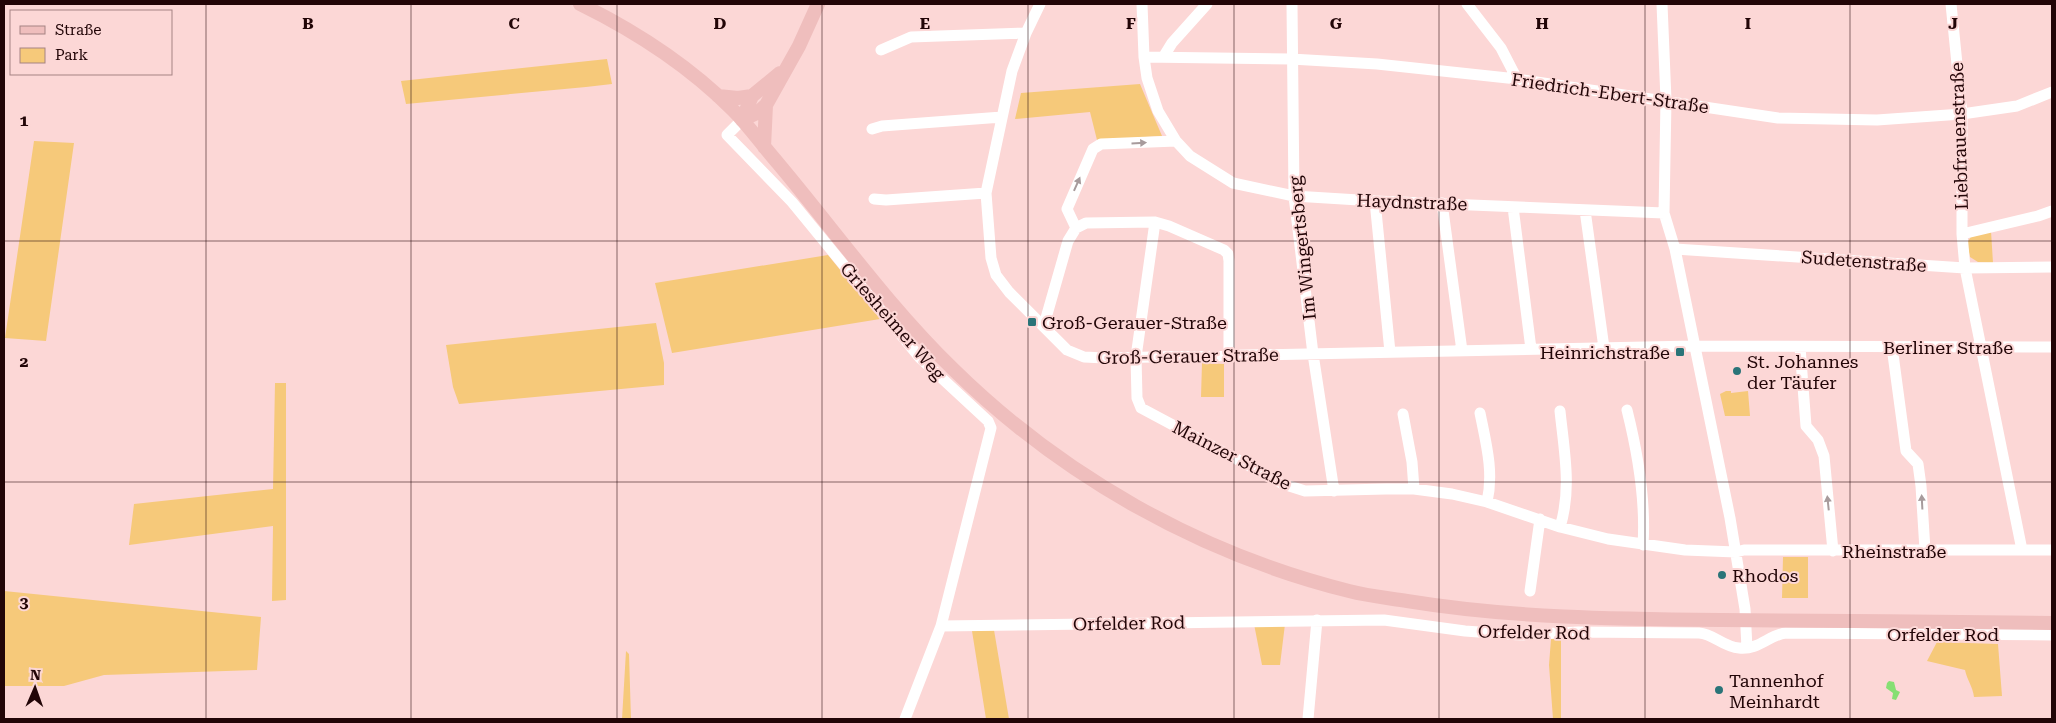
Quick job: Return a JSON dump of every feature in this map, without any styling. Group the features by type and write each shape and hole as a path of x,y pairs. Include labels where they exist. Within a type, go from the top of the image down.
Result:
{"main road":[{"path":"580,4 648,42 718,96 742,120 914,329 970,386 1019,427 1089,478 1174,526 1249,560 1351,592 1441,607 1497,613 1565,617 1745,614 1773,620 2052,623"},
{"path":"742,120 757,113 766,105 799,46 818,4"},
{"path":"742,120 752,96 784,70"},
{"path":"718,96 738,98 752,96"},
{"path":"764,147 766,105"}],"street":[{"name":"Groß-Gerauer Straße","path":"1040,4 1026,33 1012,71 986,193 991,258 996,274 1008,292 1044,325 1067,350 1084,357 1136,357 1694,346"},
{"name":"Haydnstraße","path":"1142,4 1144,57 1147,78 1158,111 1176,141 1190,156 1233,183 1294,196 1664,213"},
{"path":"1164,56 1172,43 1207,4"},
{"name":"Im Wingertsberg","path":"1292,4 1291,59 1294,196 1313,354 1334,491"},
{"path":"1467,4 1501,48 1517,79"},
{"path":"1662,4 1666,100 1664,213 1675,249 1736,552 1745,614 1747,648"},
{"name":"Liebfrauenstraße","path":"1952,4 1962,114 1962,234 1965,268 2022,550"},
{"path":"881,50 911,37 1026,33"},
{"name":"Friedrich-Ebert-Straße","path":"1144,57 1291,59 1377,64 1517,79 1781,118 1877,120 1962,114 2016,106 2052,92"},
{"path":"872,129 882,126 1002,117"},
{"name":"Griesheimer Weg","path":"742,120 727,135 792,202 920,358 988,421 991,428 941,626 905,719"},
{"path":"1076,228 1066,209 1093,149 1101,144 1176,141"},
{"path":"874,199 886,200 986,193"},
{"path":"1375,201 1390,352"},
{"path":"1442,203 1462,351"},
{"path":"1513,207 1531,349"},
{"path":"1584,210 1604,348"},
{"path":"1962,234 2052,211"},
{"path":"1044,325 1068,241 1076,228 1086,223 1155,222 1169,226 1224,250 1228,254 1229,356"},
{"name":"Mainzer Straße","path":"1155,222 1136,357 1137,398 1141,408 1283,484 1305,491 1414,489 1452,494 1487,502 1560,527 1608,539 1643,545 1736,552"},
{"name":"Sudetenstraße","path":"1675,249 1965,268 2052,267"},
{"name":"Berliner Straße","path":"1694,346 2052,347"},
{"path":"1800,347 1806,426 1818,440 1824,456 1833,551"},
{"path":"1892,347 1906,451 1918,464 1922,486 1925,550"},
{"path":"1627,410 1644,518 1643,545"},
{"path":"1560,411 1568,494 1560,527"},
{"path":"1480,413 1491,470 1491,486 1487,502"},
{"path":"1403,414 1412,462 1414,489"},
{"path":"1530,591 1540,519"},
{"name":"Rheinstraße","path":"1736,552 1744,550 2052,550"},
{"path":"1308,719 1317,620"},
{"name":"Orfelder Rod","path":"941,626 1384,620 1465,631 1520,635 1586,632 1699,633 1712,635 1729,646 1747,648 1760,645 1777,635 1786,633 2052,635"}],"green space":[{"path":"607,59 612,84 586,87 406,104 401,81"},
{"path":"1140,84 1162,136 1097,140 1090,112 1015,119 1021,93"},
{"path":"34,141 74,143 46,341 5,338"},
{"path":"1991,231 1993,263 1978,262 1970,257 1967,243 1972,235"},
{"path":"828,255 880,319 672,353 655,283"},
{"path":"656,323 664,363 664,385 459,404 453,387 446,345"},
{"path":"1202,363 1224,364 1224,397 1201,397"},
{"path":"275,383 286,383 286,600 272,601 273,526 129,545 134,504 273,489"},
{"path":"1731,391 1731,393 1748,391 1750,416 1725,416 1720,394"},
{"path":"1783,557 1808,557 1808,598 1782,598"},
{"path":"4,591 261,617 257,670 104,675 64,686 4,686"},
{"path":"1254,624 1285,624 1280,665 1262,665"},
{"path":"994,630 1009,719 986,719 972,631"},
{"path":"1551,639 1561,639 1561,719 1553,719 1549,665"},
{"path":"1937,642 1998,644 2002,696 1974,697 1965,670 1927,661"},
{"path":"626,651 629,654 631,719 622,719"}],"shaded area":[{"path":"1889,681 1894,682 1896,690 1900,692 1896,700 1892,699 1893,693 1886,688"}],"place":[{"name":"Groß-Gerauer-Straße","path":"1032,322"},
{"name":"Heinrichstraße","path":"1680,352"},
{"name":"St. Johannes der Täufer","path":"1737,371"},
{"name":"Rhodos","path":"1722,575"},
{"name":"Tannenhof Meinhardt","path":"1719,690"}]}
